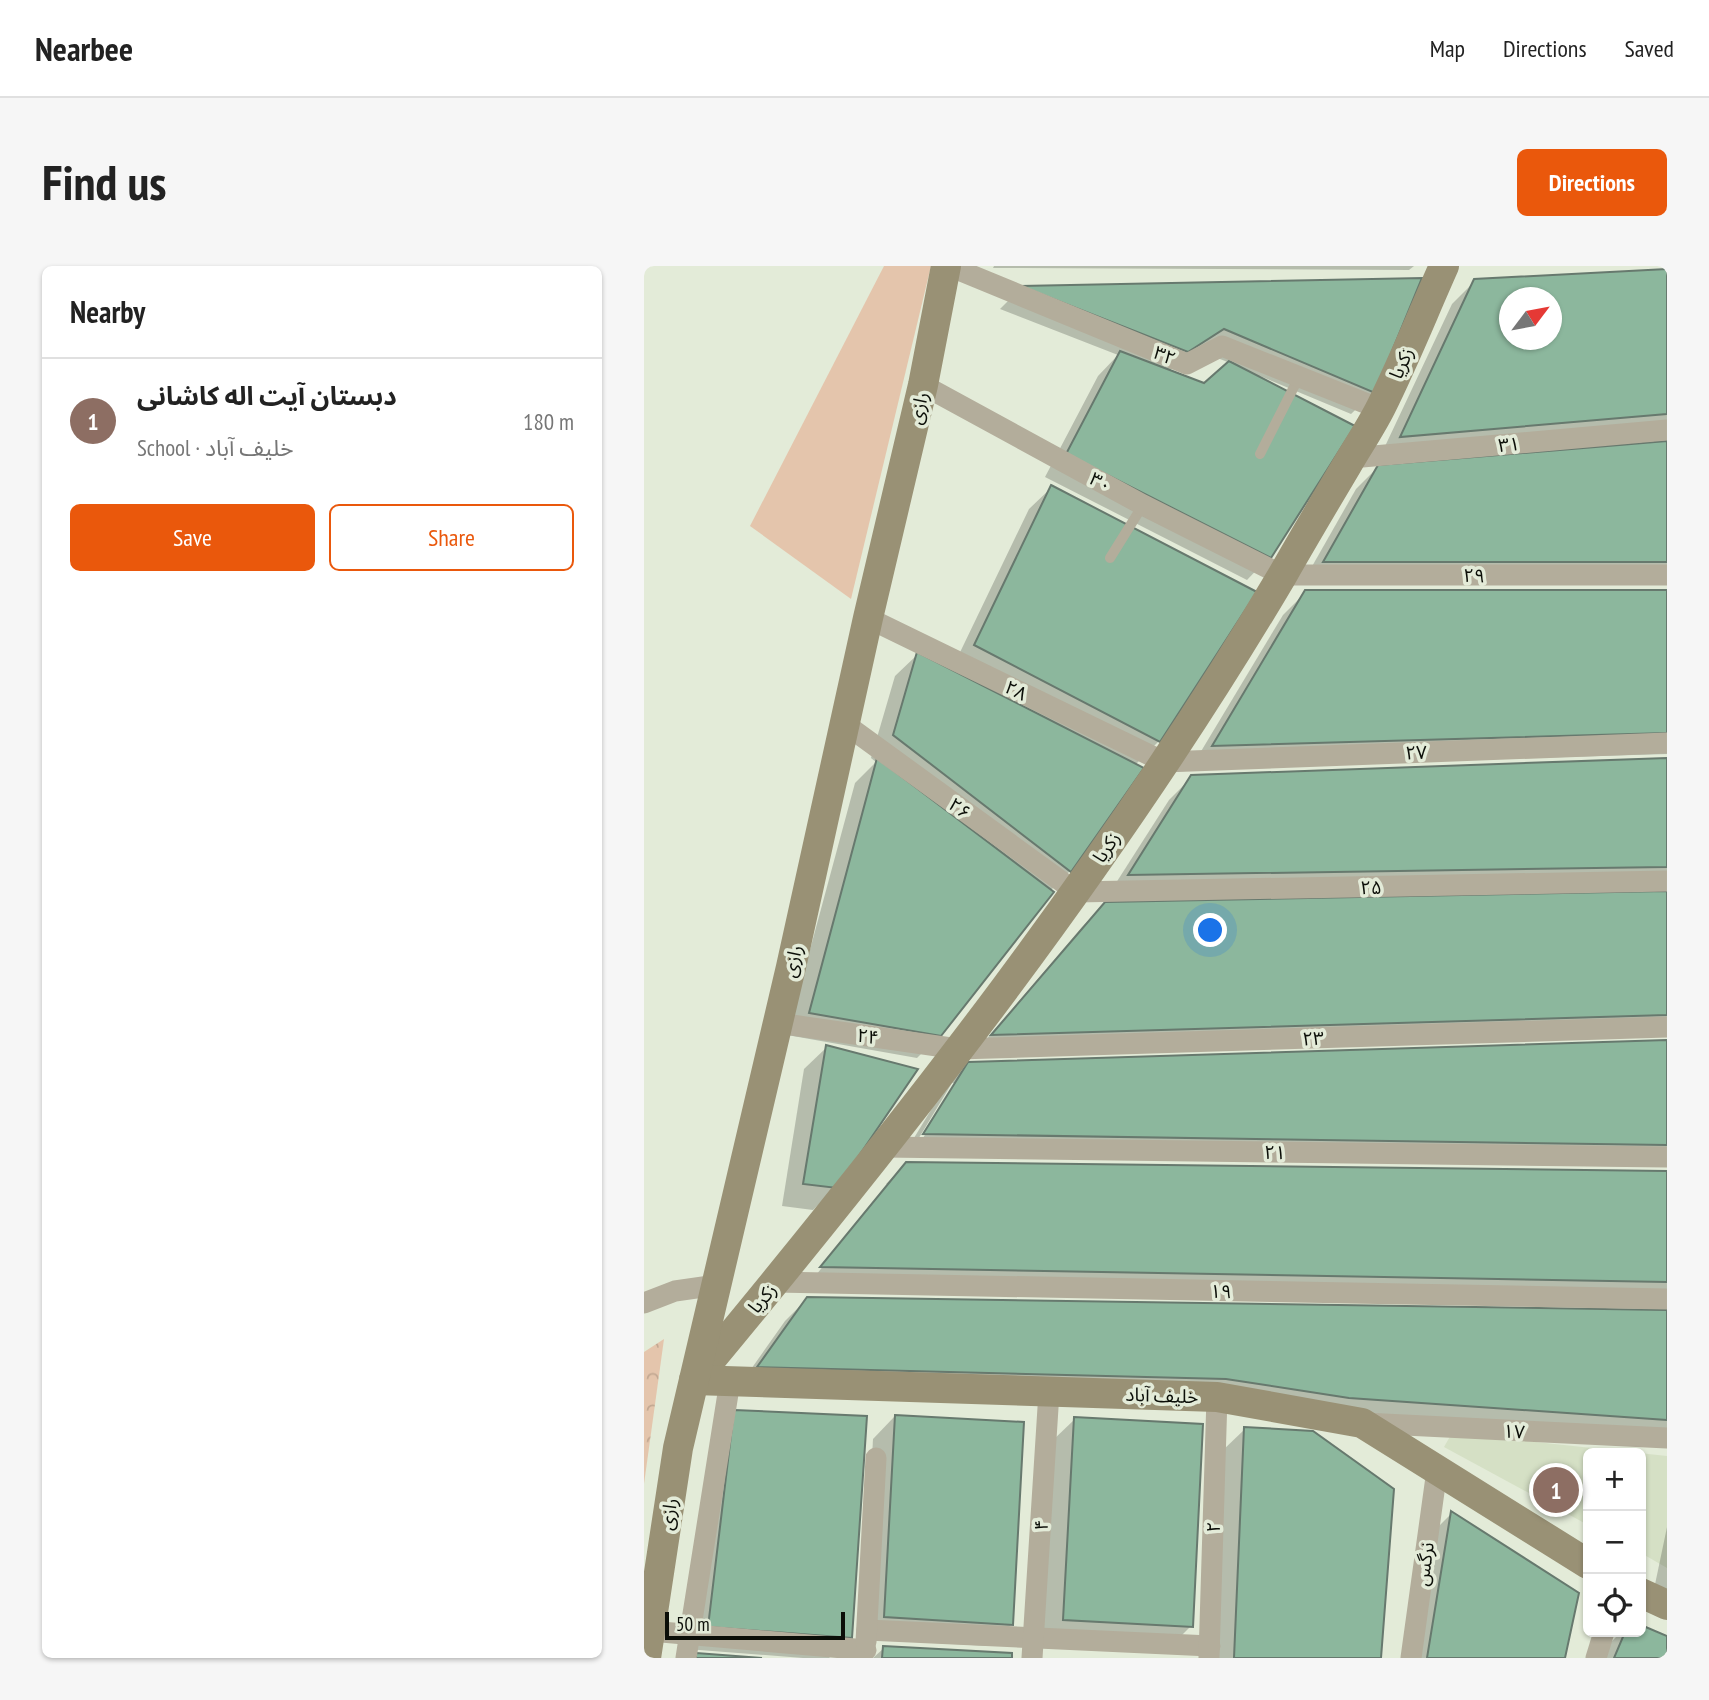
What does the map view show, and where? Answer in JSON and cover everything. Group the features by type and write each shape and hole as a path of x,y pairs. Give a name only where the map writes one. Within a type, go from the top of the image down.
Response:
{"street":[{"name":"۳۲","path":"948,266 1187,364 1222,346 1380,409"},
{"name":"رازی","path":"648,1645 678,1448 778,1023 948,266"},
{"name":"زکریا","path":"694,1380 883,1147 958,1049 1076,892 1164,762 1243,641 1380,409 1444,266"},
{"name":"۳۰","path":"923,385 1143,505 1282,575"},
{"name":"۳۱","path":"1351,458 1667,430"},
{"name":"۲۹","path":"1282,575 1667,575"},
{"name":"۲۸","path":"868,618 1164,762"},
{"name":"۲۶","path":"845,724 1076,892"},
{"name":"۲۷","path":"1164,762 1667,743"},
{"name":"۲۵","path":"1076,892 1667,881"},
{"name":"۲۴","path":"778,1023 958,1049"},
{"name":"۲۳","path":"958,1049 1667,1027"},
{"name":"۲۱","path":"883,1147 1667,1157"},
{"name":"۱۹","path":"775,1282 1667,1299"},
{"path":"644,1303 675,1291 717,1285"},
{"name":"خلیف آباد","path":"694,1380 1217,1397 1362,1423 1583,1561"},
{"path":"686,1658 730,1381"},
{"name":"۴","path":"1033,1648 1049,1392"},
{"name":"۲","path":"1209,1652 1217,1397"},
{"name":"۱۷","path":"1362,1423 1667,1438"},
{"path":"866,1646 876,1458"},
{"name":"نرگس","path":"1411,1658 1437,1470"},
{"path":"1646,1595 1667,1605"},
{"path":"648,1645 690,1636 866,1646 1209,1652"},
{"path":"1596,1658 1602,1637"}],"lane":[{"path":"1260,454 1299,377"},
{"path":"1110,558 1143,505"}],"shaded area":[{"path":"1452,1433 1592,1448 1583,1448 1583,1522 1444,1447"},
{"path":"1646,1454 1667,1456 1667,1568 1646,1556"}],"green space":[{"path":"884,266 931,266 851,599 750,526"},
{"path":"664,1339 644,1484 644,1352"}],"building":[{"path":"1667,269 1667,414 1400,437 1474,279"},
{"path":"1422,278 1375,393 1224,329 1188,352 1020,286"},
{"path":"1120,351 1204,383 1229,361 1355,426 1271,558 1066,454"},
{"path":"1667,441 1667,562 1323,562 1378,465"},
{"path":"1051,485 1257,592 1160,742 974,645"},
{"path":"1305,590 1667,590 1667,733 1212,746"},
{"path":"917,652 1144,768 1071,872 893,735"},
{"path":"877,758 1054,892 941,1036 809,1013"},
{"path":"1667,758 1667,867 1128,875 1191,775"},
{"path":"1667,891 1667,1015 991,1035 1105,902"},
{"path":"1667,1040 1667,1145 923,1134 968,1062"},
{"path":"826,1045 918,1069 837,1188 803,1184"},
{"path":"906,1162 1667,1171 1667,1282 820,1267"},
{"path":"807,1297 1667,1310 1667,1420 1349,1398 1226,1379 757,1367"},
{"path":"734,1410 867,1416 852,1638 708,1627"},
{"path":"895,1415 1024,1422 1013,1625 884,1617"},
{"path":"1074,1417 1203,1424 1193,1627 1063,1620"},
{"path":"1244,1427 1313,1431 1394,1489 1381,1658 1234,1658"},
{"path":"1451,1511 1579,1593 1565,1658 1427,1658"},
{"path":"1646,1627 1667,1636 1667,1658 1614,1658 1623,1637 1646,1637"},
{"path":"883,1646 1012,1653 1012,1658 882,1658"},
{"path":"696,1653 762,1658 696,1658"}],"place":[{"name":"دبستان آیت اله کاشانی","path":"1556,1490"}]}
